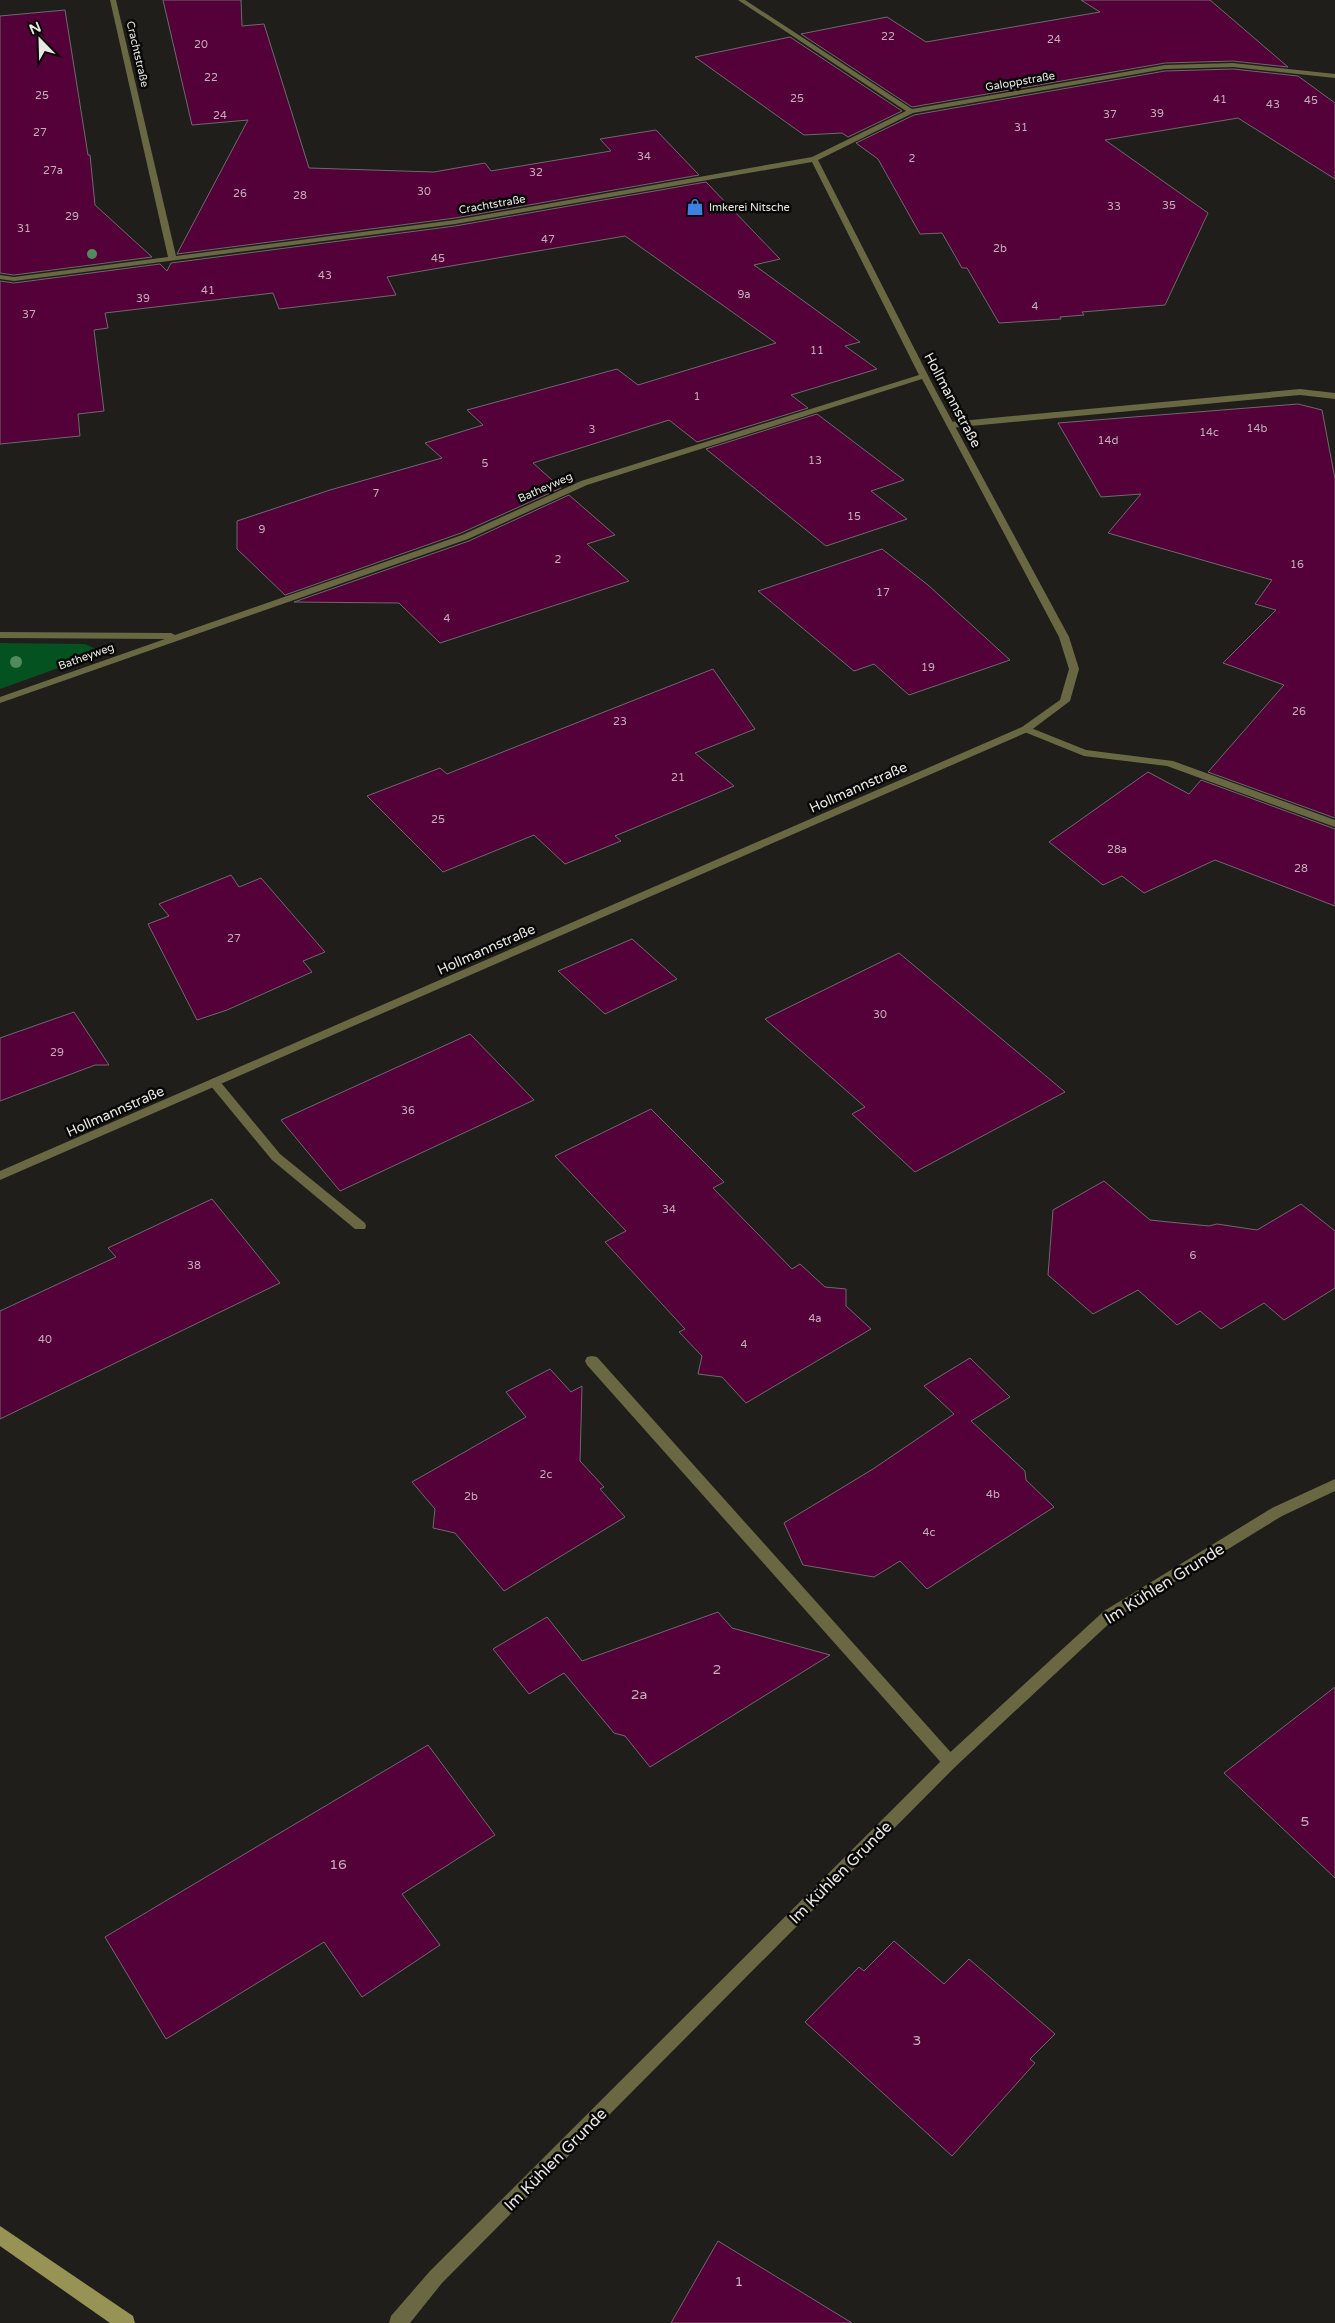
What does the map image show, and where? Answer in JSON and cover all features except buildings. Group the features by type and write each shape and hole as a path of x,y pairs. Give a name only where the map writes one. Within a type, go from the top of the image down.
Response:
{"street":[{"name":"Crachtstraße","path":"113,0 173,260"},
{"path":"741,0 911,111"},
{"name":"Galoppstraße","path":"911,111 1164,67 1233,65 1335,76"},
{"path":"814,159 911,111"},
{"name":"Crachtstraße","path":"0,277 14,279 173,260 455,222 814,159"},
{"name":"Hollmannstraße","path":"0,1176 1026,729 1065,701 1074,669 1064,637 924,376 814,159"},
{"name":"Batheyweg","path":"0,700 465,537 584,483 924,376"},
{"path":"950,425 1300,392 1335,396"},
{"name":"Batheyweg","path":"0,635 181,636"},
{"path":"1026,729 1084,753 1169,763 1335,824"},
{"path":"214,1082 276,1157 360,1226"},
{"path":"592,1361 950,1762"},
{"name":"Im Kühlen Grunde","path":"398,2323 436,2277 950,1762 1109,1615 1277,1512 1335,1486"},
{"path":"0,2235 126,2323"}],"green space":[{"path":"0,643 85,644 96,649 92,656 0,689"}],"place":[{"name":"Imkerei Nitsche","path":"695,207"}]}
